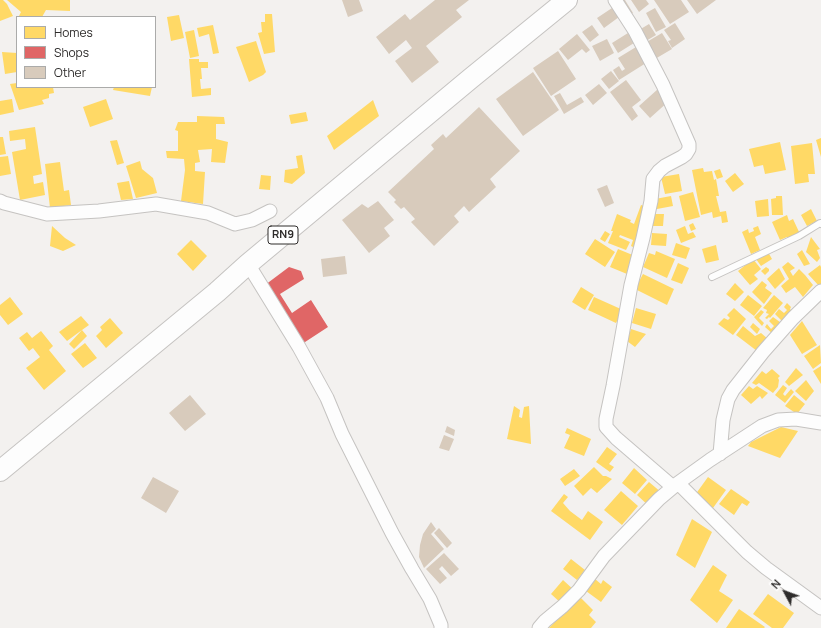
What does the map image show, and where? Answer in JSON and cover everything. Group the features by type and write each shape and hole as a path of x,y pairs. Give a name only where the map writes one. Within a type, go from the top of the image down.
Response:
{"main road":[{"name":"RN9","path":"0,471 566,0"}],"street":[{"path":"615,0 635,31 664,84 689,144 689,149 682,157 665,166 653,179 651,200 631,285 606,419 606,427 616,438 675,485 766,568 821,608"},
{"path":"0,201 47,214 98,211 156,204 208,213 235,224 252,220 270,211"},
{"path":"248,264 299,347 327,398 342,434 386,521 430,599 441,628"},
{"path":"720,454 723,420 728,399 733,390 763,352 793,318 821,292"},
{"path":"539,628 579,590 604,556 675,485 762,426 778,420 796,419 821,423"}],"lane":[{"path":"712,277 800,236 821,224"}],"building: Homes":[{"path":"0,0 3,0 7,4 13,16 0,21"},
{"path":"7,0 70,0 70,11 46,10 43,16 19,16 21,12"},
{"path":"265,14 272,14 275,52 264,54 258,33 262,32 261,22 265,22"},
{"path":"179,15 184,38 171,41 167,17"},
{"path":"213,25 219,53 213,54 209,34 199,37 197,28"},
{"path":"194,30 199,56 190,58 185,32"},
{"path":"256,41 266,72 249,82 236,47"},
{"path":"2,52 16,53 16,72 5,74"},
{"path":"189,59 199,59 199,62 208,62 208,68 201,68 202,79 200,79 201,89 211,88 211,95 192,97"},
{"path":"16,83 16,88 53,88 54,93 49,94 49,98 42,100 44,104 19,110 10,84"},
{"path":"114,88 152,88 150,96 113,90"},
{"path":"12,99 14,112 0,115 0,101"},
{"path":"106,99 113,119 90,127 83,107"},
{"path":"373,100 379,116 334,150 327,136"},
{"path":"306,112 308,121 291,124 289,115"},
{"path":"197,116 224,117 225,124 216,124 216,139 228,142 225,163 211,162 212,149 198,150 200,162 195,163 195,171 205,172 203,204 181,201 185,170 184,159 167,158 166,151 178,151 178,131 175,130 178,122 197,122"},
{"path":"35,127 42,174 33,176 34,184 43,182 45,195 20,200 12,152 26,149 25,139 10,141 9,131"},
{"path":"0,137 3,137 6,154 0,155"},
{"path":"821,138 821,157 816,140"},
{"path":"117,140 124,163 117,165 110,141"},
{"path":"780,142 786,170 765,174 763,165 754,167 749,149"},
{"path":"812,143 815,174 808,174 809,182 795,184 791,146"},
{"path":"302,155 305,173 292,184 284,182 285,170 298,168 296,156"},
{"path":"8,156 11,174 0,176 0,157"},
{"path":"140,161 142,169 153,178 157,193 136,198 126,166"},
{"path":"60,162 64,191 69,190 71,205 50,208 45,164"},
{"path":"703,168 704,172 712,171 714,180 716,179 719,196 716,196 720,212 726,211 728,222 722,223 721,216 713,218 712,212 701,215 692,170"},
{"path":"720,169 723,177 717,179 714,171"},
{"path":"735,173 744,184 733,192 725,181"},
{"path":"679,174 682,191 665,194 661,177"},
{"path":"261,175 271,176 270,190 259,189"},
{"path":"129,181 133,199 121,200 117,183"},
{"path":"693,192 700,217 685,221 679,196"},
{"path":"671,196 673,206 657,209 655,199"},
{"path":"776,196 782,196 783,215 772,215 771,199 776,198"},
{"path":"768,199 769,216 757,217 755,201"},
{"path":"641,205 647,207 635,248 631,246 633,240 620,235 619,237 630,242 626,250 608,243 613,231 611,231 617,214 631,220 630,222 634,224"},
{"path":"811,209 817,221 807,226 801,215"},
{"path":"653,214 664,214 663,226 652,226"},
{"path":"787,215 789,221 793,219 800,234 788,239 787,237 780,240 772,222"},
{"path":"693,223 696,229 691,231 689,225"},
{"path":"52,226 65,238 76,245 63,251 50,246"},
{"path":"685,226 688,234 693,232 696,237 681,243 676,230"},
{"path":"758,226 761,234 755,237 760,250 751,254 742,232 748,229 749,233 754,231 753,228"},
{"path":"605,231 610,234 605,242 600,239"},
{"path":"652,233 667,234 666,246 651,245"},
{"path":"811,237 820,249 817,250 820,258 817,262 806,252"},
{"path":"595,239 615,252 605,267 585,254"},
{"path":"191,240 207,256 193,271 177,254"},
{"path":"676,243 690,248 686,259 672,255"},
{"path":"716,245 719,260 706,263 702,249"},
{"path":"618,249 635,256 627,274 610,267"},
{"path":"802,250 810,264 804,266 797,254"},
{"path":"656,251 675,259 667,278 643,267 649,253 655,255"},
{"path":"768,252 772,259 761,266 756,259"},
{"path":"753,259 761,269 754,275 758,279 750,285 738,271"},
{"path":"788,262 795,268 790,271 793,276 799,269 813,285 803,297 795,287 786,293 781,286 789,279 782,267"},
{"path":"678,263 689,268 682,284 671,280"},
{"path":"820,265 821,284 819,286 808,274"},
{"path":"766,267 769,271 765,275 761,271"},
{"path":"779,268 785,279 775,289 767,279"},
{"path":"643,274 674,289 667,305 635,289"},
{"path":"762,281 767,285 765,288 772,293 764,304 752,292"},
{"path":"735,283 744,292 735,301 726,294"},
{"path":"581,287 594,295 585,310 572,302"},
{"path":"748,295 762,306 754,316 740,305"},
{"path":"774,295 783,303 770,318 769,317 767,319 765,318 769,314 766,313 767,310 763,308"},
{"path":"10,297 23,314 8,325 0,315 0,305"},
{"path":"594,297 623,310 616,323 588,310"},
{"path":"787,303 793,312 784,323 775,314 779,309 784,313 787,310 784,307"},
{"path":"636,308 656,314 651,329 632,323"},
{"path":"734,308 746,319 733,335 718,324 724,318 728,320 730,318 727,315"},
{"path":"761,310 764,312 759,318 764,323 762,326 754,317"},
{"path":"81,316 89,325 67,341 59,332"},
{"path":"773,317 784,325 774,335 765,327 767,324 771,329 774,326 769,321"},
{"path":"110,318 123,333 106,348 96,336 102,330 100,327"},
{"path":"802,321 817,345 802,354 790,335"},
{"path":"753,323 760,329 757,334 750,327"},
{"path":"743,326 755,336 761,333 768,339 757,351 736,335"},
{"path":"631,329 646,334 635,347 627,341"},
{"path":"82,330 87,336 74,349 69,344"},
{"path":"41,331 53,346 49,350 66,371 44,390 26,368 40,357 33,348 29,351 19,338 27,332 32,338"},
{"path":"85,343 97,358 83,368 71,354"},
{"path":"820,345 821,363 813,369 804,356"},
{"path":"821,366 821,384 813,371"},
{"path":"796,368 803,375 789,386 785,382"},
{"path":"772,369 780,376 778,378 778,387 773,393 759,383 756,385 752,383 762,371 766,374"},
{"path":"806,380 814,391 806,401 795,391"},
{"path":"783,385 787,388 783,394 785,396 791,389 794,392 785,403 775,395"},
{"path":"749,386 753,389 757,386 768,393 762,399 760,396 751,404 741,395"},
{"path":"794,395 805,404 797,414 785,406"},
{"path":"514,406 520,410 519,417 522,418 524,407 529,406 531,444 507,439"},
{"path":"781,427 798,431 780,458 748,446 751,442"},
{"path":"567,428 591,439 584,456 564,448 570,435 565,433"},
{"path":"607,447 617,454 609,464 614,467 610,472 596,462"},
{"path":"594,467 603,476 612,479 597,493 591,488 583,496 574,486"},
{"path":"634,468 647,480 635,494 622,483"},
{"path":"574,469 580,476 565,486 560,479"},
{"path":"708,477 726,490 713,508 695,495"},
{"path":"649,482 662,493 650,507 637,495"},
{"path":"731,489 750,502 747,506 742,503 734,515 719,504"},
{"path":"621,491 638,506 622,525 604,510"},
{"path":"564,494 568,497 563,503 570,511 582,520 588,511 603,522 590,540 551,511"},
{"path":"692,519 712,532 695,568 676,555"},
{"path":"571,559 585,570 577,580 563,569"},
{"path":"713,565 727,575 719,591 733,600 717,623 690,600"},
{"path":"595,579 601,584 603,580 612,587 601,602 586,591"},
{"path":"563,580 575,591 562,604 551,594"},
{"path":"768,594 794,613 783,628 772,628 753,614"},
{"path":"579,596 593,610 589,615 596,622 591,628 549,628"},
{"path":"739,609 765,627 726,628"}],"building: Shops":[{"path":"289,267 301,271 304,279 280,294 292,313 311,300 328,327 302,344 265,285"}],"building: Other":[{"path":"342,0 359,0 363,11 348,17"},
{"path":"435,0 469,0 456,10 462,17 426,46 439,62 412,83 395,61 412,48 406,40 389,54 376,37 405,14 410,20"},
{"path":"618,0 625,0 633,13 628,16"},
{"path":"631,0 646,0 649,4 639,12"},
{"path":"654,0 681,0 689,12 670,24"},
{"path":"687,0 716,0 697,14"},
{"path":"612,8 619,17 604,28 597,18"},
{"path":"655,8 666,27 656,32 646,13"},
{"path":"675,23 685,39 672,48 668,41 671,40 664,30"},
{"path":"649,24 656,35 646,41 639,30"},
{"path":"592,25 599,35 590,42 582,32"},
{"path":"628,33 634,43 618,53 612,43"},
{"path":"662,33 672,49 655,59 645,43"},
{"path":"577,34 590,50 586,53 582,49 568,60 559,49"},
{"path":"607,39 614,53 600,61 592,46"},
{"path":"636,47 646,63 619,80 613,70 619,66 622,71 625,69 618,58"},
{"path":"558,51 576,79 551,96 533,68"},
{"path":"611,71 619,81 609,89 601,79"},
{"path":"533,72 559,110 523,136 496,99"},
{"path":"626,80 641,100 632,107 638,116 632,121 610,92"},
{"path":"599,84 607,93 593,105 585,95"},
{"path":"658,89 669,101 650,118 639,106"},
{"path":"560,93 567,105 581,97 584,102 564,114 554,96"},
{"path":"479,107 520,151 490,179 496,187 469,212 464,206 454,216 459,222 434,246 411,222 415,219 404,207 401,209 394,202 396,200 388,192 434,149 431,145 443,134 446,138"},
{"path":"607,185 614,203 605,207 597,189"},
{"path":"378,201 394,220 384,228 390,236 369,253 342,220 362,204 368,208"},
{"path":"345,256 347,274 323,277 321,259"},
{"path":"190,395 206,414 185,431 169,413"},
{"path":"447,426 455,430 454,436 445,432"},
{"path":"444,435 454,439 449,451 439,448"},
{"path":"153,477 179,491 166,513 141,498"},
{"path":"431,522 436,529 431,534 444,549 424,568 419,557 420,545 423,534"},
{"path":"439,528 452,543 447,548 434,533"},
{"path":"444,553 459,569 451,576 442,566 439,569 447,578 440,584 426,569"}]}
